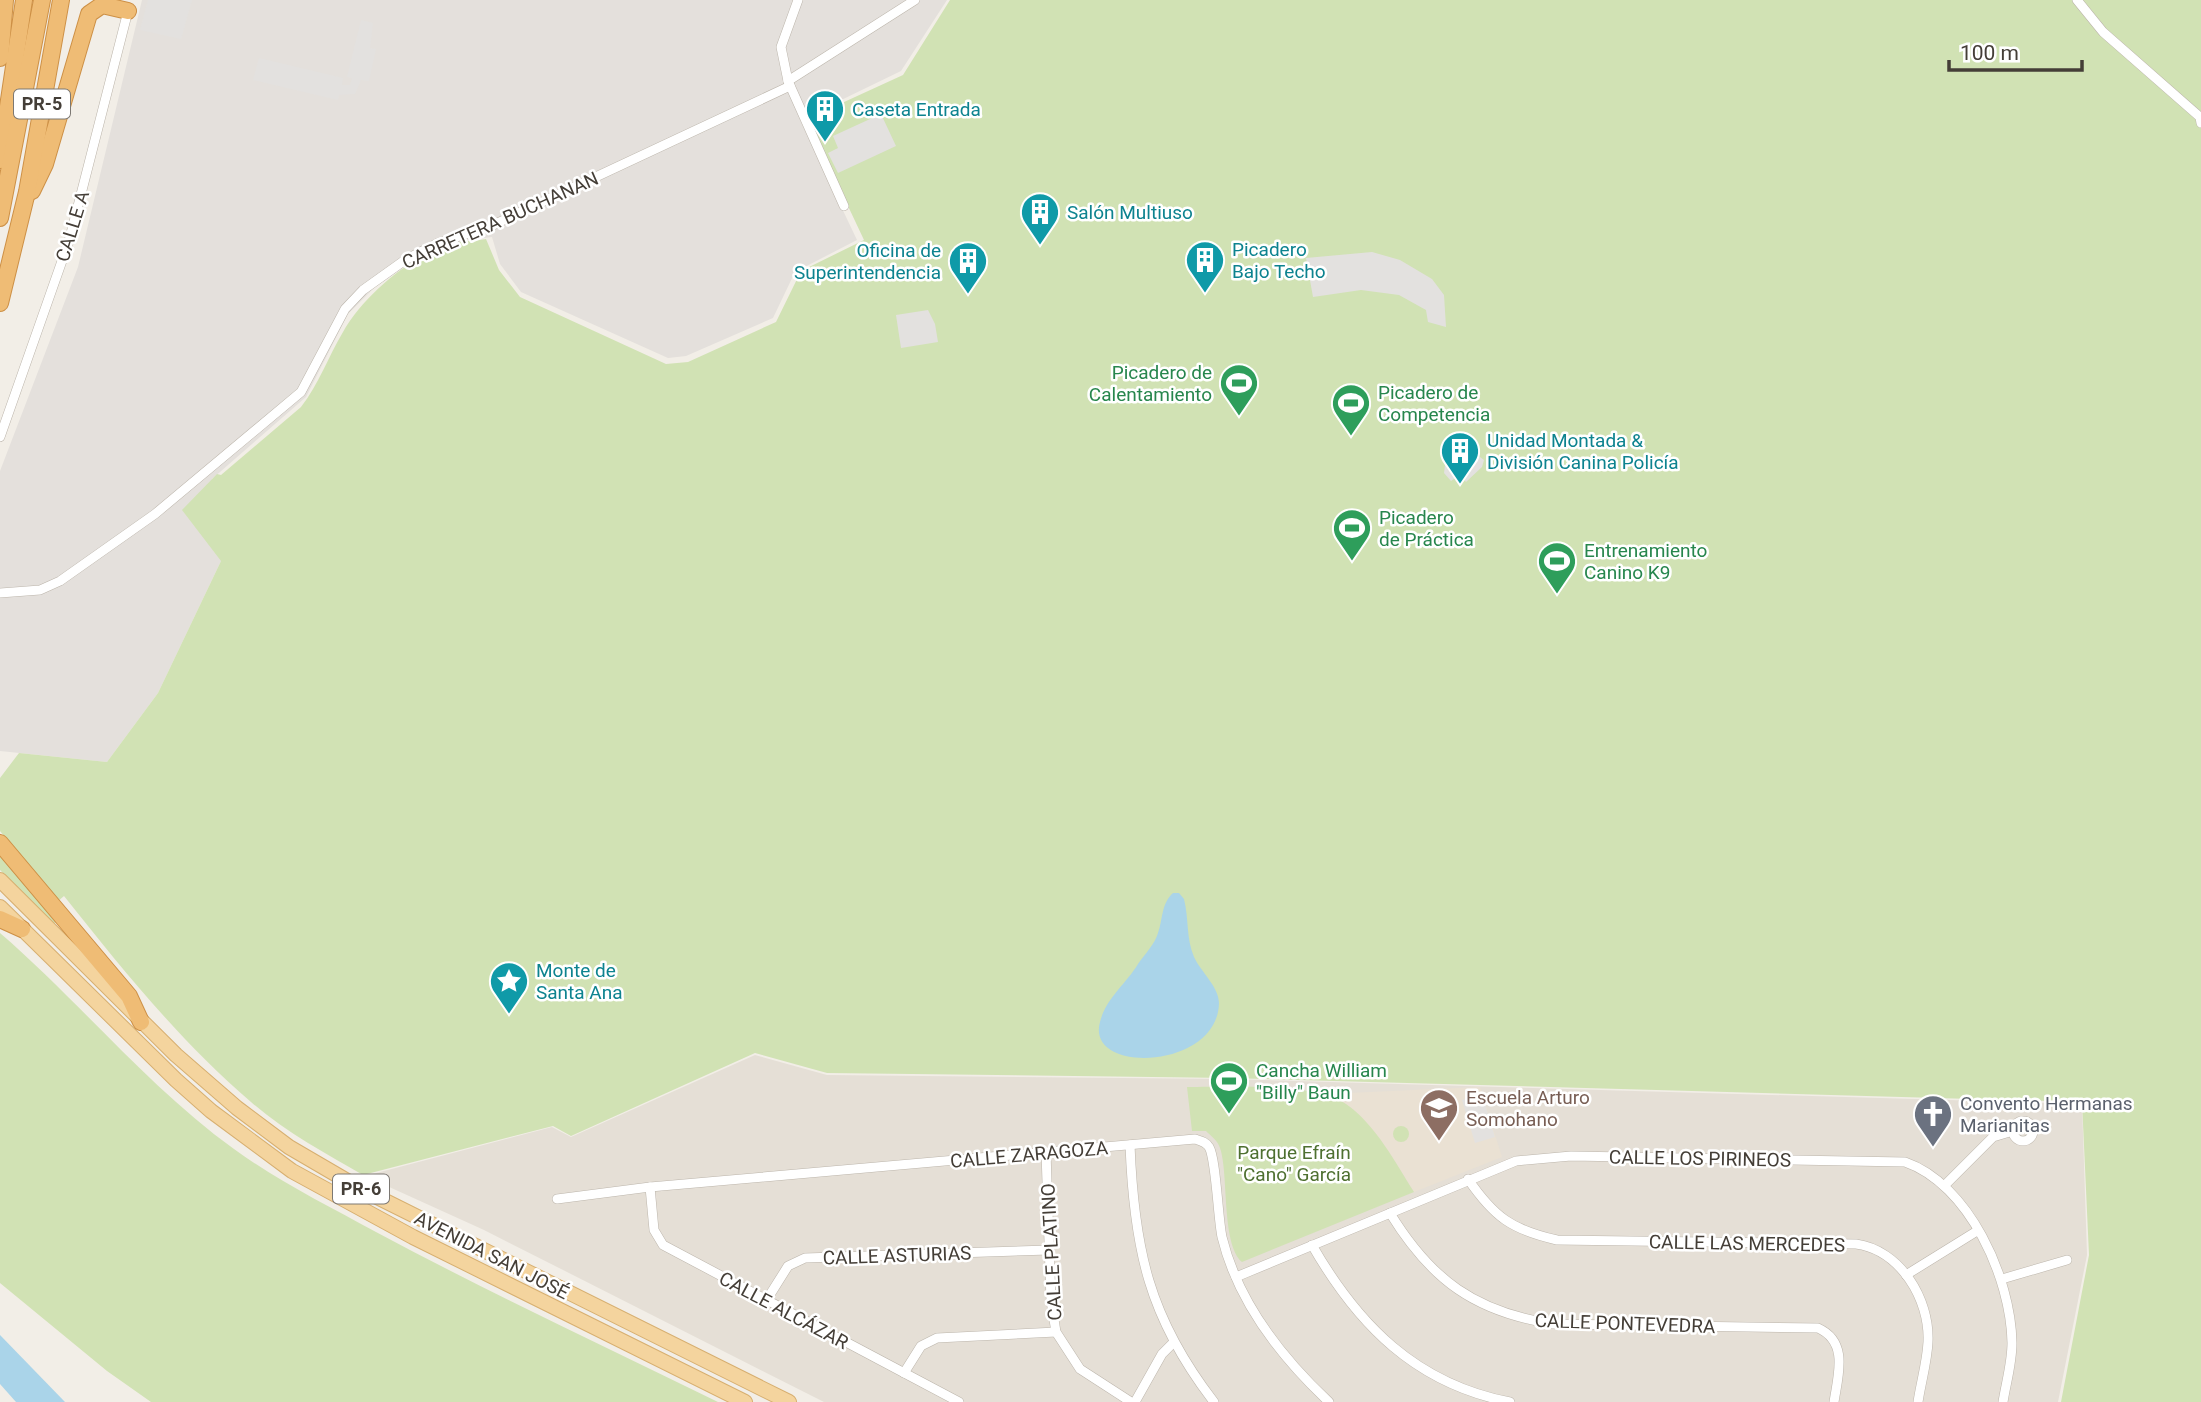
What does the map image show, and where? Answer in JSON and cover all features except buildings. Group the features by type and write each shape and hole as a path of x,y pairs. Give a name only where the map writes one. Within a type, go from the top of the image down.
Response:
{"highway":[{"path":"0,58 5,0"},
{"name":"PR-5","path":"0,160 24,0"},
{"path":"0,218 42,0"},
{"name":"PR-5","path":"0,303 23,208 61,0"},
{"path":"23,208 46,164 89,15 102,5 128,11"},
{"path":"0,843 129,996 141,1022"},
{"path":"0,919 22,929"}],"main road":[{"name":"AVENIDA SAN JOSÉ","path":"0,880 141,1022 228,1101 317,1165 789,1402"},
{"name":"AVENIDA SAN JOSÉ","path":"0,907 185,1088 292,1171 413,1237 745,1402"}],"street":[{"path":"798,0 781,47 789,84 844,206"},
{"name":"CARRETERA BUCHANAN","path":"0,593 40,590 60,580 155,514 301,392 345,309 363,290 405,260 438,243 491,226 789,84 915,0"},
{"path":"2077,0 2103,32 2200,117 2201,123"},
{"name":"CALLE A","path":"0,437 69,241 128,11"},
{"path":"1946,1184 1993,1137 2012,1131"},
{"name":"CALLE ZARAGOZA","path":"557,1199 650,1186 1195,1139 1210,1148 1221,1229 1236,1277 1258,1320 1280,1352 1329,1402"},
{"path":"1130,1145 1132,1201 1139,1250 1154,1299 1174,1342 1214,1402"},
{"name":"CALLE PLATINO","path":"1046,1152 1051,1301 1056,1332 1080,1369 1133,1402"},
{"name":"CALLE LOS PIRINEOS","path":"1236,1277 1516,1161 1570,1156 1905,1162 1930,1172 1946,1184 1977,1231 2002,1279 2012,1341 2003,1402"},
{"name":"CALLE LAS MERCEDES","path":"1468,1180 1499,1217 1509,1224 1557,1240 1856,1244 1884,1254 1906,1275 1922,1303 1928,1332 1918,1402"},
{"name":"CALLE ALCÁZAR","path":"650,1186 654,1230 663,1245 959,1402"},
{"name":"CALLE PONTEVEDRA","path":"1390,1213 1432,1270 1464,1295 1513,1317 1553,1324 1818,1328 1833,1340 1840,1355 1834,1402"},
{"path":"1906,1275 1977,1231"},
{"path":"1312,1245 1350,1305 1382,1339 1414,1363 1442,1379 1479,1394 1510,1402"},
{"name":"CALLE ASTURIAS","path":"766,1301 782,1272 793,1262 805,1258 1049,1250"},
{"path":"2002,1279 2067,1260"},
{"path":"904,1373 921,1346 937,1338 1056,1332"},
{"path":"1133,1402 1162,1354 1174,1342"}],"shaded area":[{"path":"142,0 947,0 901,71 800,120 857,240 795,272 773,318 686,356 668,358 521,292 500,264 492,237 453,242 407,265 374,288 348,314 306,397 212,479 221,561 158,693 107,762 0,751 0,471 78,267"},
{"path":"148,0 192,0 181,39 140,30"},
{"path":"361,20 373,23 370,48 376,49 369,81 361,80 355,94 339,95 338,100 253,80 259,58 343,78 342,85 350,85 352,78 347,77"},
{"path":"881,114 896,146 838,173 828,153 838,148 833,136"},
{"path":"1372,252 1400,260 1432,279 1444,295 1446,327 1428,322 1426,310 1399,295 1361,290 1313,297 1306,258"},
{"path":"928,310 935,324 938,342 901,348 896,315"},
{"path":"1449,434 1484,460 1482,467 1466,482 1460,475 1451,481 1444,473"},
{"path":"755,1055 827,1075 1229,1079 2082,1104 2087,1255 2058,1402 824,1402 484,1230 365,1176 552,1127 571,1137"},
{"name":"Escuela Arturo Somohano","path":"1480,1087 1502,1157 1414,1192 1384,1146 1354,1110 1325,1094"},
{"path":"1482,1094 1495,1137 1475,1143 1462,1100"}],"green space":[{"path":"950,0 2201,0 2201,1402 2061,1402 2089,1255 2082,1102 1230,1078 827,1073 755,1053 571,1136 553,1126 363,1175 291,1132 225,1079 130,977 64,896 57,902 0,831 0,778 19,753 107,762 158,693 221,561 182,510 217,474 221,475 301,407 343,332 376,290 406,266 438,248 486,239 499,270 520,297 666,364 688,362 776,322 801,271 864,240 807,119 903,75"},
{"path":"0,850 57,921 55,923 0,870"},
{"path":"0,933 172,1099 251,1161 304,1193 418,1254 718,1402 151,1402 107,1371 0,1283"},
{"name":"Parque Efraín \"Cano\" García","path":"1187,1087 1269,1087 1314,1092 1332,1097 1346,1104 1367,1122 1414,1192 1242,1262 1235,1253 1228,1225 1220,1148 1206,1131 1192,1131"},
{"path":"1401,1126 1407,1128 1407,1140 1401,1142 1395,1140 1393,1134 1395,1128"}],"water":[{"path":"1173,893 1179,893 1184,899 1191,950 1218,997 1213,1025 1198,1042 1177,1052 1154,1058 1131,1057 1112,1051 1101,1039 1100,1022 1103,1013 1111,998 1154,941 1164,907"},
{"path":"0,1335 65,1402 16,1402 0,1384"}],"place":[{"name":"Caseta Entrada","path":"825,143"},
{"name":"Salón Multiuso","path":"1040,246"},
{"name":"Picadero Bajo Techo","path":"1205,294"},
{"name":"Oficina de Superintendencia","path":"968,295"},
{"name":"Picadero de Calentamiento","path":"1239,417"},
{"name":"Picadero de Competencia","path":"1351,437"},
{"name":"Unidad Montada & División Canina Policía","path":"1460,485"},
{"name":"Picadero de Práctica","path":"1352,562"},
{"name":"Entrenamiento Canino K9","path":"1557,595"},
{"name":"Monte de Santa Ana","path":"509,1015"},
{"name":"Cancha William \"Billy\" Baun","path":"1229,1115"},
{"name":"Escuela Arturo Somohano","path":"1439,1142"},
{"name":"Convento Hermanas Marianitas","path":"1933,1148"}]}
